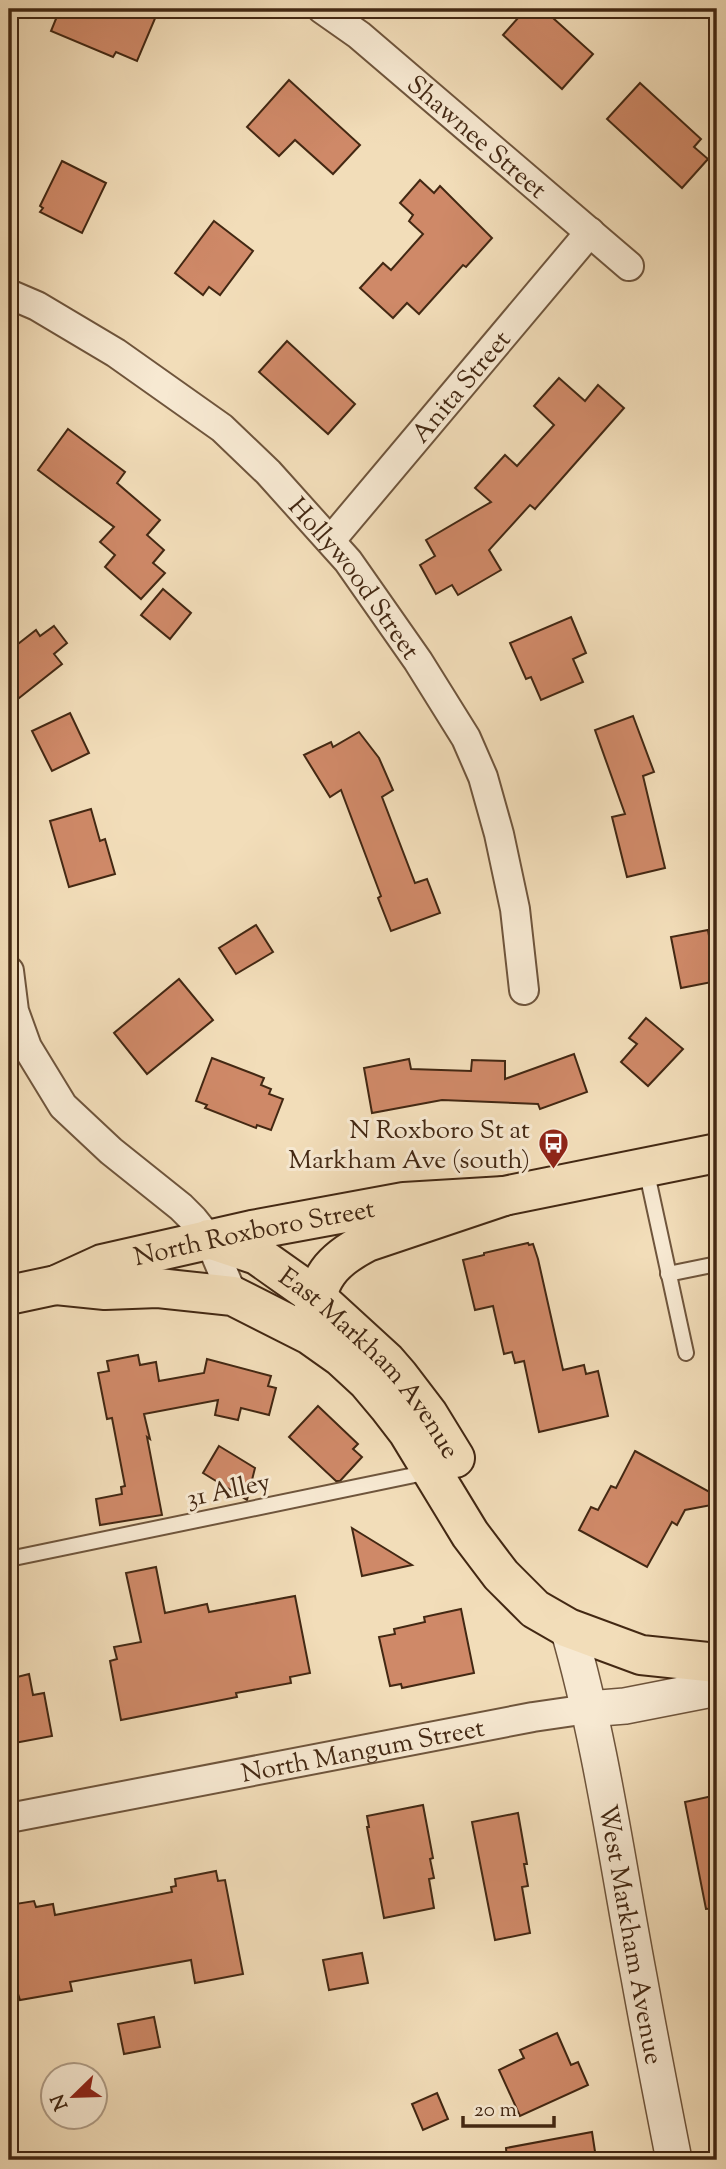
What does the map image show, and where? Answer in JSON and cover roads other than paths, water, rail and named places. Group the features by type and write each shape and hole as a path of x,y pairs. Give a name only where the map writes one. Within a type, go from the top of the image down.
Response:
{"main road":[{"name":"North Roxboro Street","path":"310,1335 315,1296 325,1274 334,1262 348,1251 386,1235 504,1196 717,1153"},
{"name":"North Roxboro Street","path":"9,1295 56,1286 102,1264 208,1239 404,1202 504,1196"},
{"name":"East Markham Avenue","path":"208,1239 257,1255 315,1296 393,1368 428,1414 443,1465"},
{"name":"East Markham Avenue","path":"56,1286 106,1290 158,1288 233,1296 310,1335 341,1357 367,1381 408,1432 443,1465 490,1517 519,1560 553,1595 568,1628"},
{"path":"568,1628 641,1655 717,1663"}],"street":[{"name":"Shawnee Street","path":"323,9 359,35 629,266"},
{"name":"Anita Street","path":"331,540 590,232"},
{"name":"Hollywood Street","path":"9,294 37,306 116,353 222,428 268,472 348,561 418,661 466,738 483,777 499,834 515,909 524,990"},
{"name":"East Markham Avenue","path":"9,971 14,1011 27,1046 63,1106 111,1151 181,1207 208,1239 233,1296"},
{"name":"East Markham Avenue","path":"568,1628 588,1709"},
{"name":"North Mangum Street","path":"9,1818 520,1719 625,1706 717,1688"},
{"name":"West Markham Avenue","path":"588,1709 619,1859 674,2160"}],"lane":[{"path":"646,1168 686,1353"},
{"path":"668,1275 717,1264"},
{"name":"31 Alley","path":"9,1559 443,1465"}],"place":[{"name":"N Roxboro St at Markham Ave (south)","path":"553,1171"}]}
